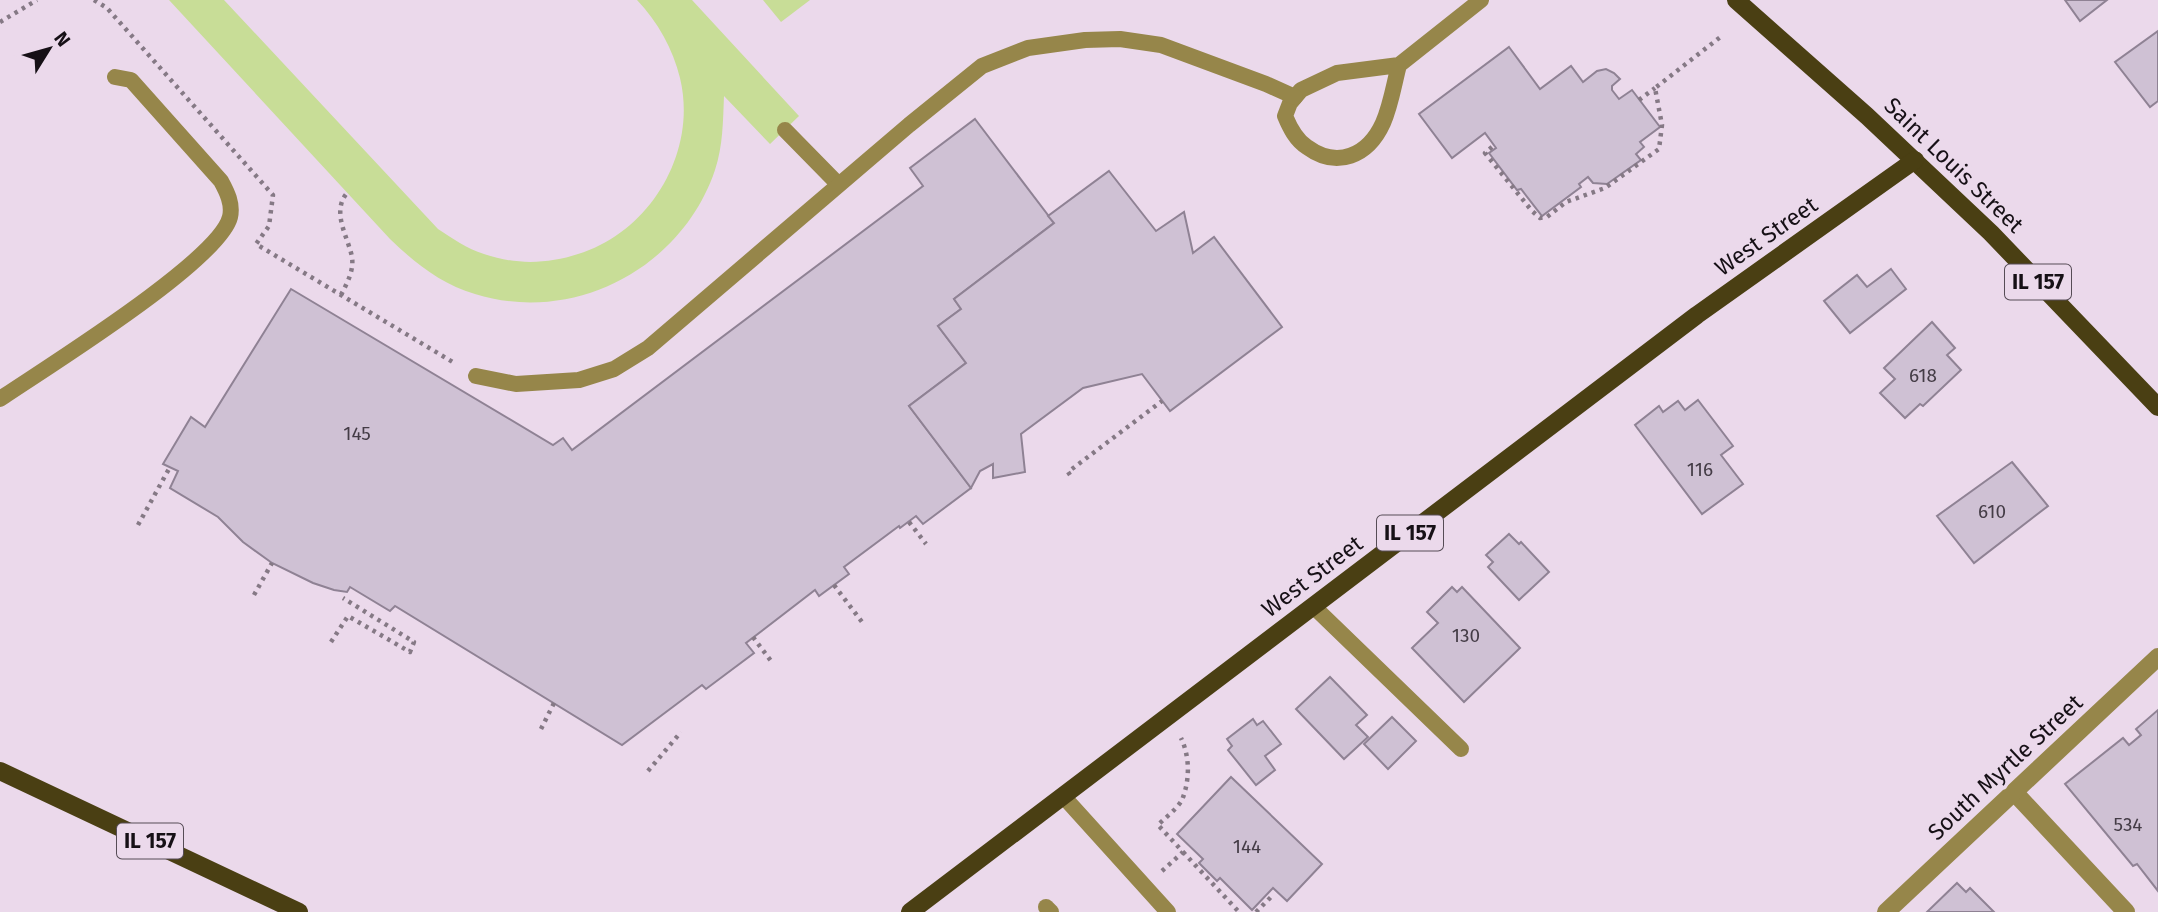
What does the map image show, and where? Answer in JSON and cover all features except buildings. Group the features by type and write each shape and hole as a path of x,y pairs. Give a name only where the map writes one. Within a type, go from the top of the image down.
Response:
{"main road":[{"name":"Saint Louis Street","path":"1736,0 1915,160 1992,233 2158,407"},
{"name":"West Street","path":"910,912 1697,315 1915,160"},
{"name":"IL 157","path":"0,771 299,912"}],"street":[{"name":"South Myrtle Street","path":"1886,912 2158,657"},
{"path":"2014,793 2126,912"}],"lane":[{"path":"1399,65 1382,126 1367,147 1348,158 1331,159 1307,147 1294,134 1285,116 1290,103 1301,90 1337,74 1399,65 1481,0"},
{"path":"476,376 516,384 579,380 614,369 648,348 838,184 982,66 1028,48 1085,40 1120,39 1161,46 1295,97"},
{"path":"0,399 146,299 183,270 220,236 230,216 229,197 221,181 131,80 115,77"},
{"path":"785,130 838,184"},
{"path":"1313,606 1461,749"},
{"path":"1063,796 1168,912"}],"path":[{"path":"0,22 37,0"},
{"path":"94,0 107,8 273,195 269,226 256,244 476,376"},
{"path":"1640,100 1723,35"},
{"path":"1492,147 1485,153 1532,212 1540,218 1547,217 1566,202 1605,188 1659,149 1662,125 1655,88"},
{"path":"341,295 350,278 352,259 340,216 342,198 347,193"},
{"path":"1070,475 1068,472 1162,401"},
{"path":"138,525 170,467"},
{"path":"909,522 926,544"},
{"path":"254,595 272,563"},
{"path":"834,585 862,622"},
{"path":"331,642 348,616 411,652 414,642 343,598"},
{"path":"753,637 771,661"},
{"path":"541,729 554,703"},
{"path":"648,771 681,732"},
{"path":"1181,738 1188,761 1187,780 1181,802 1158,825 1239,912"},
{"path":"1158,875 1183,852"},
{"path":"1256,912 1272,896"}],"green space":[{"path":"169,0 224,0 438,229 472,249 496,258 531,262 555,260 604,243 627,228 647,208 663,186 675,160 682,134 684,106 680,78 664,36 637,0 692,0 799,116 770,144 724,96 718,161 699,205 678,235 651,260 620,280 586,294 550,301 512,302 463,290 440,279 409,256 390,239"},
{"path":"763,0 810,0 781,22"}]}
